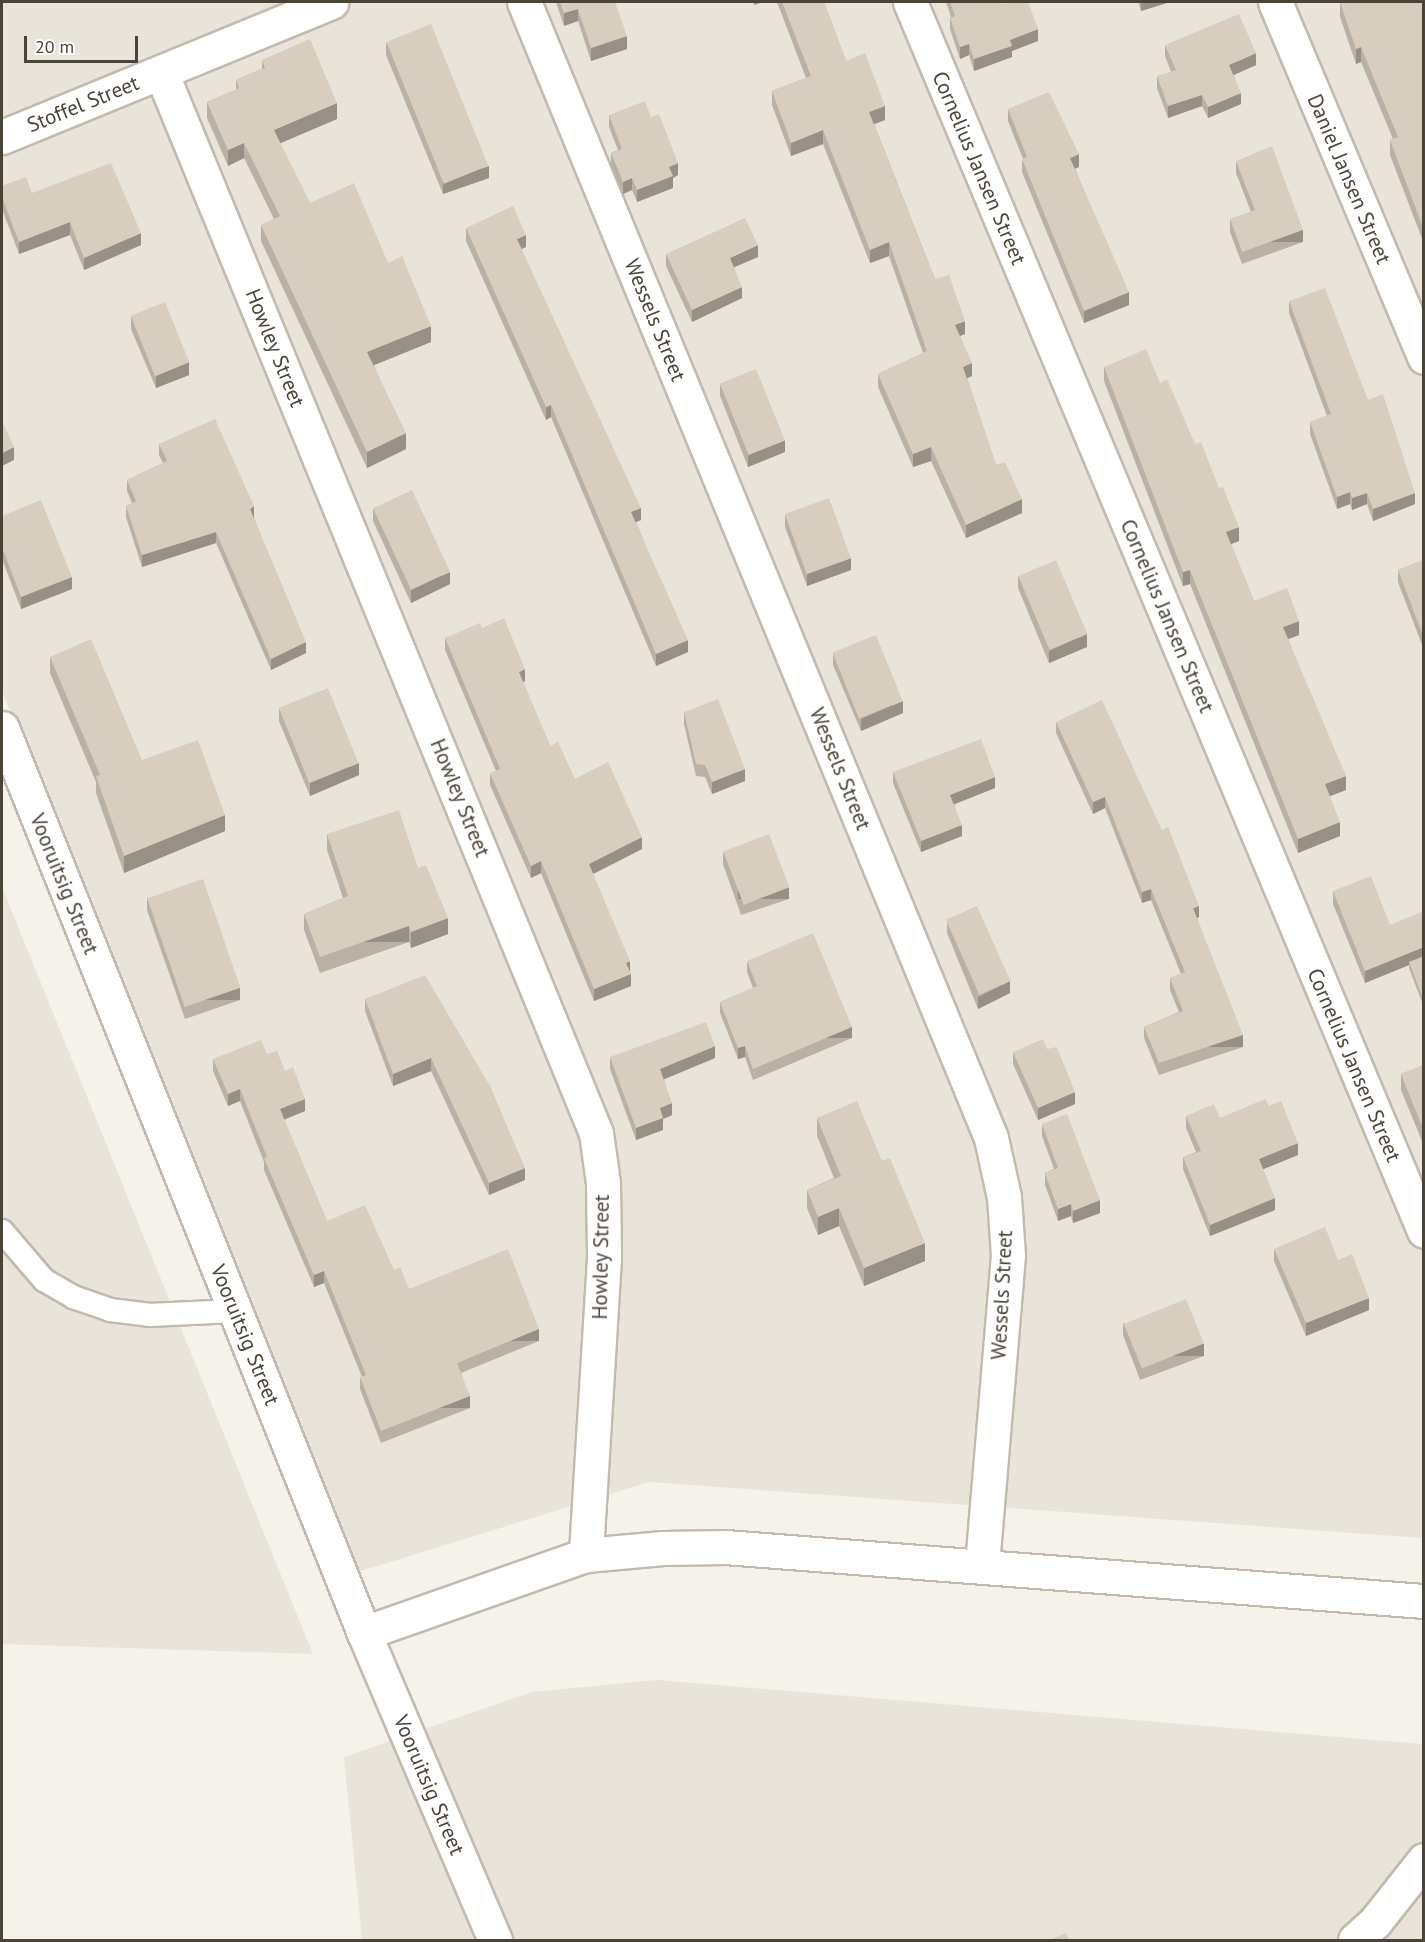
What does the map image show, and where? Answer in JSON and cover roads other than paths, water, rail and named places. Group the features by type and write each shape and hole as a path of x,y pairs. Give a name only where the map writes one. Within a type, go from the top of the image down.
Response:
{"street":[{"name":"Stoffel Street","path":"2,137 331,2"},
{"name":"Wessels Street","path":"524,2 991,1138 1004,1197 1008,1255 982,1566"},
{"name":"Cornelius Jansen Street","path":"909,2 1424,1231"},
{"name":"Daniel Jansen Street","path":"1275,2 1424,357"},
{"name":"Howley Street","path":"161,72 596,1133 603,1183 604,1258 586,1554"},
{"name":"Vooruitsig Street","path":"2,728 364,1633 495,1941"},
{"path":"364,1633 586,1554 725,1547 1424,1601"},
{"path":"1355,1941 1421,1870"}],"lane":[{"path":"2,1231 44,1280 73,1297 110,1310 149,1315 235,1311"}]}
